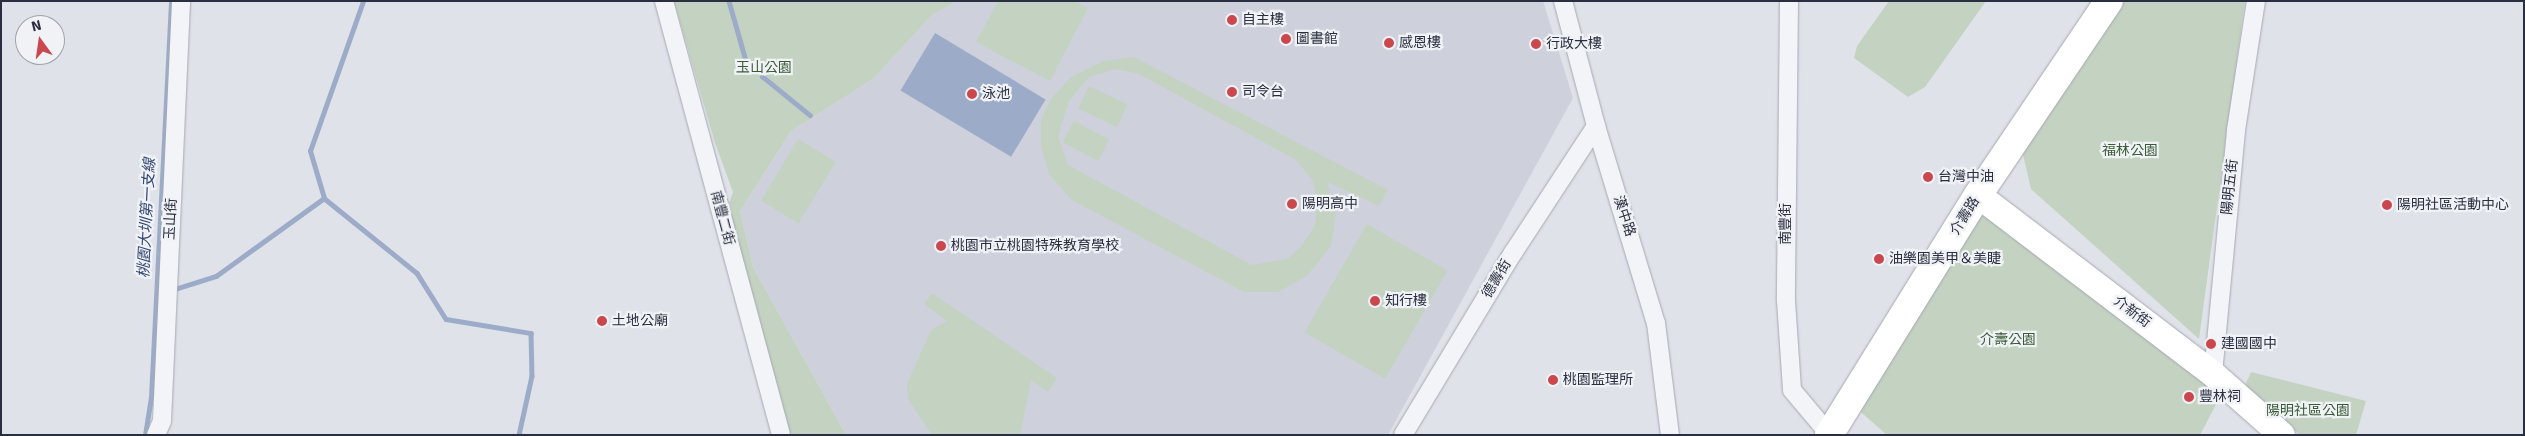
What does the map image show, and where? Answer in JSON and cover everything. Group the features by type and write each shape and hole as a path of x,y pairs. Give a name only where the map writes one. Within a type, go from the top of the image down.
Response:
{"main road":[{"name":"介壽路","path":"1829,434 1978,195 2109,1"}],"street":[{"name":"玉山街","path":"156,435 162,421 181,1"},
{"name":"南豐二街","path":"664,1 781,435"},
{"name":"漢中路","path":"1563,1 1596,126 1656,323 1670,435"},
{"name":"南豐街","path":"1789,1 1786,301 1792,390 1829,434"},
{"name":"陽明五街","path":"2213,374 2236,130 2256,1"},
{"name":"德壽街","path":"1403,435 1513,253 1596,126"},
{"name":"介新街","path":"1978,195 2213,374 2282,435"}],"shaded area":[{"path":"957,1 1543,1 1573,98 1388,435 846,435 753,267 740,211 791,131 873,79 931,16"}],"green space":[{"name":"玉山公園","path":"674,1 957,1 931,16 873,79 791,131 740,211 753,267 846,435 789,435 727,209 733,192 715,143"},
{"path":"998,1 1075,1 1088,8 1050,81 976,42"},
{"path":"1889,1 1986,1 1925,87 1908,97 1854,58 1857,46"},
{"name":"福林公園","path":"2116,1 2245,1 2199,339 2031,189 2021,146"},
{"path":"1134,57 1388,190 1379,206 1327,182 1336,214 1331,246 1307,276 1278,292 1244,292 1072,200 1049,174 1041,147 1041,120 1051,99 1071,77 1103,61","holes":["1115,69 1139,74 1296,160 1313,181 1317,203 1315,225 1301,247 1287,259 1252,265 1068,165 1058,136 1069,101 1089,77"]},
{"path":"1089,86 1128,105 1117,127 1078,108"},
{"path":"1074,121 1109,140 1098,161 1063,142"},
{"path":"798,139 836,162 799,223 761,201"},
{"name":"介壽公園","path":"1986,195 2220,397 2200,435 1887,435 1854,406"},
{"name":"知行樓","path":"1367,224 1448,270 1385,379 1304,332"},
{"path":"932,293 1057,378 1048,392 1031,380 1020,435 932,435 908,399 907,384 931,330 947,321 924,304"},
{"name":"陽明社區公園","path":"2251,372 2366,401 2356,435 2300,435 2244,388"}],"water":[{"name":"泳池","path":"935,33 1046,99 1011,157 900,90"}],"waterway":[{"name":"桃園大圳第一支線","path":"145,435 151,397 171,1"},
{"path":"324,198 310,151 363,1"},
{"path":"729,1 747,64"},
{"path":"762,76 810,115"},
{"path":"172,290 216,276 324,198 417,273 446,319 531,333 532,376 519,435"}],"place":[{"name":"自主樓","path":"1232,20"},
{"name":"圖書館","path":"1286,39"},
{"name":"感恩樓","path":"1389,43"},
{"name":"行政大樓","path":"1536,44"},
{"name":"司令台","path":"1232,92"},
{"name":"泳池","path":"972,94"},
{"name":"台灣中油","path":"1928,177"},
{"name":"陽明高中","path":"1292,204"},
{"name":"陽明社區活動中心","path":"2387,205"},
{"name":"桃園市立桃園特殊教育學校","path":"941,246"},
{"name":"油樂園美甲＆美睫","path":"1879,259"},
{"name":"知行樓","path":"1375,301"},
{"name":"土地公廟","path":"602,321"},
{"name":"建國國中","path":"2211,344"},
{"name":"桃園監理所","path":"1553,380"},
{"name":"豐林祠","path":"2189,397"}]}
